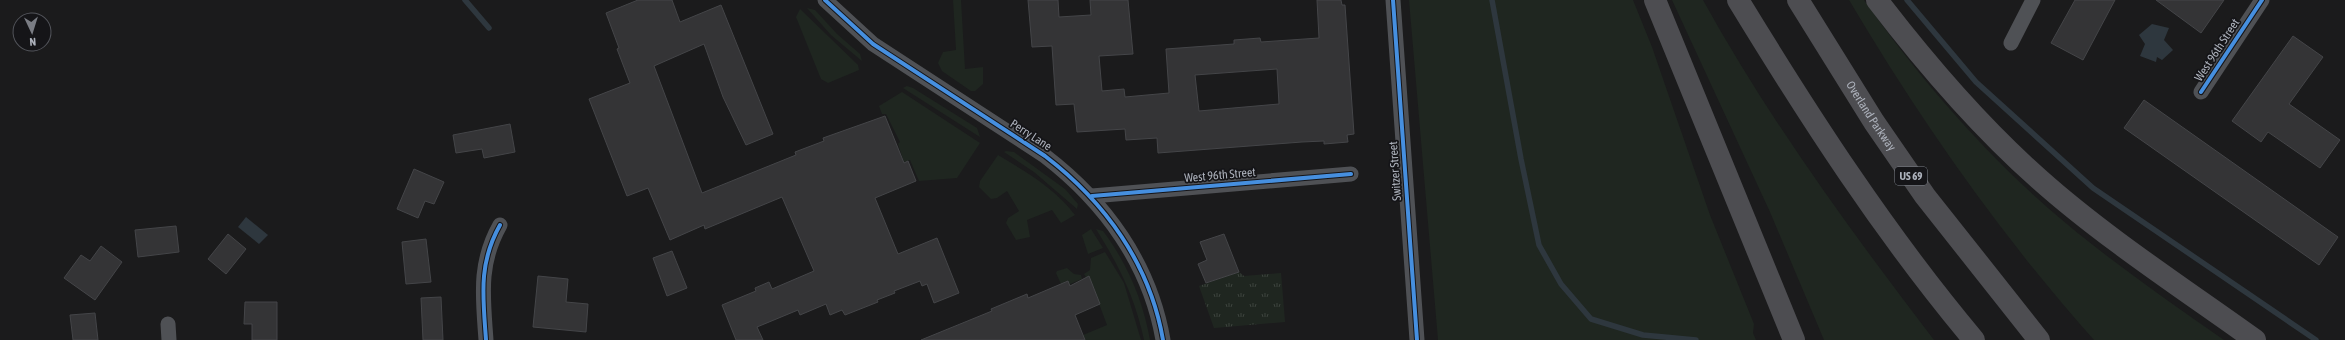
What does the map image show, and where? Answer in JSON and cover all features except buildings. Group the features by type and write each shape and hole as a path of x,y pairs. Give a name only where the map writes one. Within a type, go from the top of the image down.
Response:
{"highway":[{"path":"1655,0 1794,340"},
{"path":"1738,0 1833,153 1898,244 1974,340"},
{"name":"Overland Parkway","path":"1798,0 1874,122 1925,196 2039,340"},
{"path":"1877,0 1912,46 1957,99 2040,180 2102,229 2255,340"}],"street":[{"name":"Perry Lane","path":"825,0 872,44 1045,156 1092,196 1114,223 1138,265 1149,288 1162,340"},
{"name":"Switzer Street","path":"1393,0 1417,340"},
{"path":"2011,43 2033,0"},
{"name":"West 96th Street","path":"2201,92 2262,0"},
{"name":"West 96th Street","path":"1092,196 1351,174"},
{"path":"486,340 482,294 485,263 490,243 500,225"},
{"path":"168,324 169,340"}],"green space":[{"path":"953,0 961,0 965,69 983,67 983,84 975,91 971,91 942,71 938,63 943,52 956,50"},
{"path":"1409,0 1633,0 1652,47 1710,215 1754,324 1753,333 1756,340 1438,340"},
{"path":"1672,0 1703,0 1783,132 1842,216 1934,340 1824,340 1770,212"},
{"path":"1849,0 1864,0 1927,83 1973,135 2022,185 2069,226 2112,260 2224,340 2094,340 2026,260 1963,176 1904,89"},
{"path":"807,8 815,10 837,34 860,54 862,61 831,35"},
{"path":"800,9 858,65 859,70 828,83 821,79 796,17"},
{"path":"907,86 913,88 977,128 980,137 903,88"},
{"path":"902,92 980,143 957,178 919,181 910,160 904,162 898,144 900,142 886,114 882,114 879,106"},
{"path":"1004,152 1014,152 1065,189 1078,204 1077,209 1034,172"},
{"path":"998,155 1029,174 1049,189 1067,205 1075,215 1061,223 1052,210 1027,220 1030,237 1016,240 1006,223 1008,218 1019,211 1007,191 997,198 991,199 979,187 980,181"},
{"path":"1091,229 1103,248 1088,254 1082,235"},
{"path":"1096,229 1103,231 1112,243 1127,269 1143,311 1150,340 1144,340 1136,310 1125,282"},
{"path":"1105,252 1124,283 1141,340 1085,340 1083,335 1107,325 1089,277 1086,277 1084,274 1090,270 1091,258"},
{"path":"1067,268 1074,274 1081,275 1082,279 1070,284 1068,281 1061,284 1056,273 1057,271"},
{"path":"1239,272 1244,276 1281,273 1285,322 1214,328 1199,286"}],"shaded area":[{"path":"2152,24 2169,28 2164,40 2173,50 2162,60 2157,57 2156,62 2140,56 2145,44 2139,35"},
{"path":"246,217 268,235 259,244 238,227"}],"waterway":[{"path":"465,0 489,28"},
{"path":"1492,0 1521,159 1539,245 1561,284 1591,319 1643,335 1696,340"},
{"path":"1907,0 1976,82 2093,188 2316,340"}],"cycle path":[{"path":"825,0 873,44 1045,156 1087,193 1122,237 1136,261 1148,286 1157,312 1163,340"},
{"path":"1393,0 1417,340"},
{"path":"2201,92 2262,0"},
{"path":"1092,196 1351,174"},
{"path":"486,340 483,295 485,267 488,253 500,225"}]}
